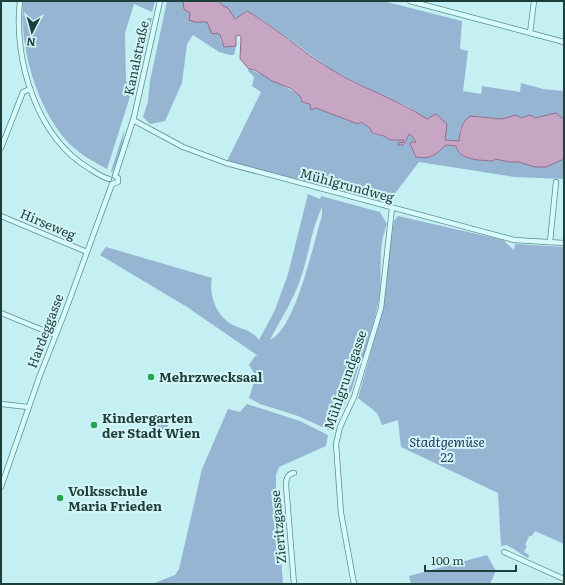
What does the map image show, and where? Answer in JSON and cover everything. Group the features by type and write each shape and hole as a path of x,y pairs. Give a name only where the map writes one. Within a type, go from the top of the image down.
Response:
{"street":[{"path":"20,1 20,28 23,57 30,89 43,118 63,149 80,163 109,179 112,184 118,182 118,178 115,176"},
{"name":"Kanalstraße","path":"133,120 160,1"},
{"path":"410,1 564,42"},
{"path":"530,33 534,1"},
{"path":"1,148 23,92 30,89"},
{"path":"109,179 112,176 115,176 133,120"},
{"name":"Mühlgrundweg","path":"133,120 183,147 220,162 514,240 564,243"},
{"path":"550,242 556,182"},
{"name":"Hardeggasse","path":"1,487 28,407 112,184"},
{"name":"Mühlgrundgasse","path":"354,584 344,534 336,444 340,427 354,397 381,308 392,208"},
{"name":"Hirseweg","path":"1,216 87,252"},
{"path":"1,313 55,335"},
{"path":"1,404 28,407"},
{"name":"Zieritzgasse","path":"294,473 290,474 286,478 294,584"},
{"path":"504,552 564,579"}],"green space":[{"path":"23,1 155,1 152,12 134,4 125,33 126,81 133,87 107,169 84,156 69,144 55,125 46,109 38,92 27,55 22,18"},
{"path":"167,1 183,1 185,9 190,13 195,22 207,22 220,35 221,42 236,46 234,55 230,55 219,52 193,35 187,44 182,83 165,121 150,124 143,117 148,101 150,81"},
{"path":"219,1 383,1 462,21 460,49 468,51 463,91 481,94 482,86 520,92 521,83 543,89 564,91 564,118 556,113 535,118 530,115 521,118 516,115 502,119 475,116 460,128 459,141 445,140 427,119 407,106 375,92 332,70 263,20 247,11 239,17 233,18 228,8 223,6"},
{"path":"148,18 152,18 137,82 136,63 139,39 144,24"},
{"path":"249,69 275,81 297,94 300,96 302,102 310,104 311,110 316,108 358,124 361,122 370,128 372,134 385,136 390,140 404,140 404,142 398,143 398,145 403,145 409,134 411,135 416,143 411,142 410,144 416,157 425,158 432,156 446,145 456,146 460,152 474,159 493,161 494,159 546,167 564,159 564,179 515,177 419,162 393,196 390,204 227,161 261,92 252,86 254,77 248,71"},
{"path":"125,128 121,151 112,173 111,171"},
{"path":"308,194 320,199 321,196 380,212 387,224 382,242 380,289 376,315 362,365 359,365 352,389 331,431 298,416 260,404 249,398 256,376 249,365 255,356 258,356 187,307 100,255 106,247 212,278 211,285 213,299 219,312 229,323 251,333 259,340 275,310 288,274","holes":["322,207 322,216 296,303 288,320 279,332 270,340 297,288 315,225"]},
{"name":"Stadtgemüse 22","path":"398,216 503,240 514,250 515,244 564,247 564,544 535,531 532,536 529,536 525,545 527,546 524,552 529,555 528,558 509,546 501,546 498,493 401,447 398,420 382,425 377,413 358,398 383,309 394,221"},
{"path":"247,404 300,421 328,435 326,446 279,467 276,475 283,584 152,584 175,575 179,569 202,469 228,409 240,412"},
{"path":"159,414 171,418 165,433 149,428 149,423"},
{"path":"487,555 496,571 490,584 411,584 409,576"}],"shaded area":[{"path":"183,1 219,1 223,6 228,8 235,19 247,11 269,25 310,56 344,77 416,112 427,119 436,114 447,124 445,140 459,141 463,124 470,116 502,119 516,115 521,118 530,115 535,118 556,113 564,118 564,159 546,167 535,167 519,162 509,162 495,159 493,161 472,159 462,155 456,146 446,145 433,156 426,158 416,157 410,144 411,142 416,142 411,135 409,134 403,145 398,145 398,143 404,142 404,140 390,140 384,136 372,133 370,128 361,122 358,124 316,108 311,110 310,104 302,102 300,96 290,88 272,81 255,70 249,69 240,59 241,37 239,35 236,36 236,46 224,47 220,35 217,33 212,34 207,22 195,22 189,20 190,13 184,9"}],"place":[{"name":"Mehrzwecksaal","path":"151,377"},
{"name":"Kindergarten der Stadt Wien","path":"94,425"},
{"name":"Volksschule Maria Frieden","path":"60,498"}]}
